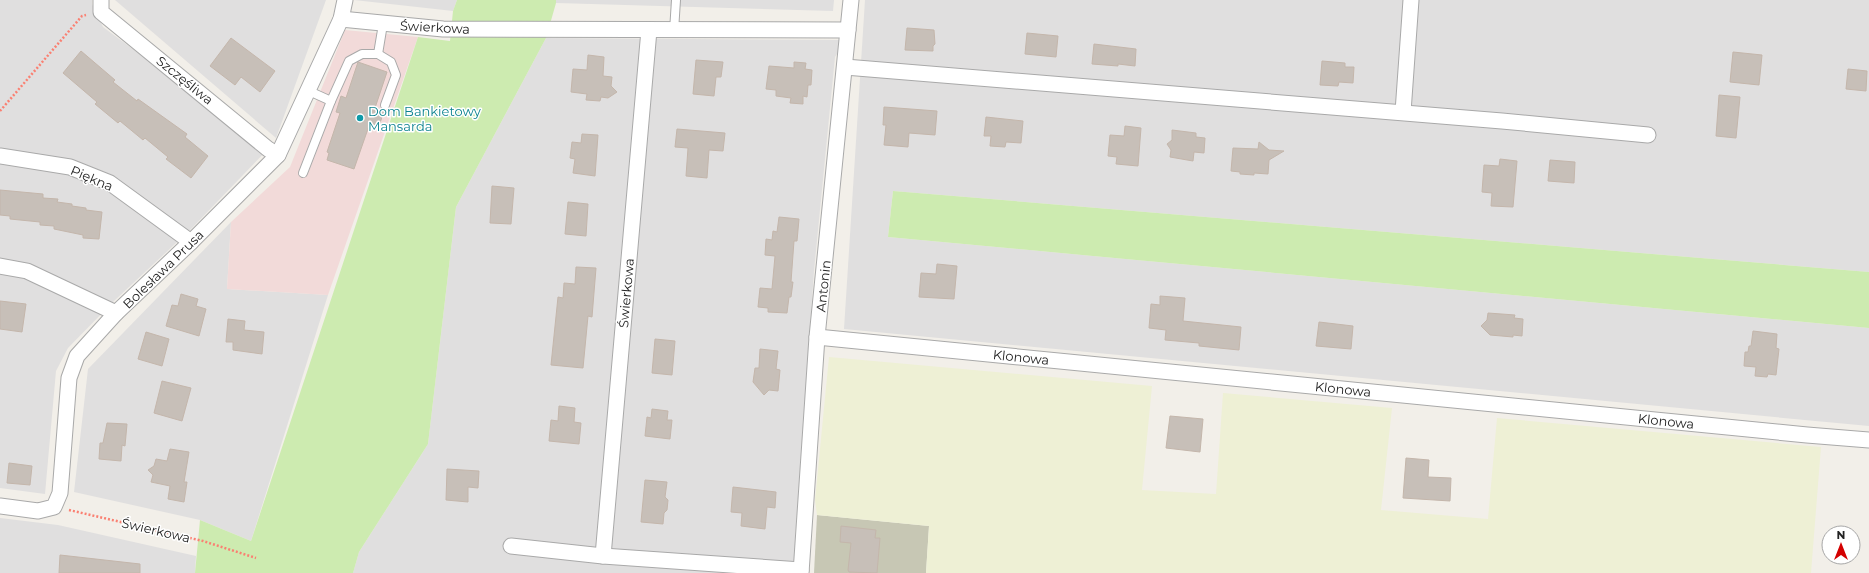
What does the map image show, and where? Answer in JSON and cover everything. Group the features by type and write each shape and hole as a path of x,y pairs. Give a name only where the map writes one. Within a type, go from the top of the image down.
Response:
{"street":[{"name":"Bolesława Prusa","path":"54,507 60,493 69,378 77,356 116,313 192,242 278,155 309,91 341,19 346,0"},
{"name":"Antonin","path":"801,572 817,337 851,0"},
{"path":"1403,112 1411,0"},
{"name":"Szczęśliwa","path":"101,6 278,155"},
{"name":"Świerkowa","path":"341,19 443,29 674,31 848,30"},
{"name":"Świerkowa","path":"603,556 649,30"},
{"path":"845,67 1403,112 1648,135"},
{"name":"Piękna","path":"0,156 70,167 110,183 192,242"},
{"path":"0,266 28,271 116,313"},
{"name":"Klonowa","path":"817,337 1791,434 1869,440"},
{"path":"0,506 38,511 54,507"},
{"path":"511,546 603,556 801,572"}],"lane":[{"path":"674,31 676,0"},
{"path":"378,54 384,24"},
{"path":"303,173 348,61 362,54 378,54 392,62 396,75 385,105"},
{"path":"309,91 331,101"}],"path":[{"path":"0,111 82,16 101,6"},
{"name":"Świerkowa","path":"54,507 203,541 256,558"}],"shaded area":[{"path":"0,0 92,0 92,4 103,27 268,149 191,229 113,302 68,348 56,371 45,494 0,488"},
{"path":"115,0 326,0 276,138"},
{"path":"354,0 457,0 453,11"},
{"path":"556,0 834,0 833,11 556,3"},
{"path":"865,0 1869,0 1869,272 893,191 888,237 1869,328 1869,426 844,329"},
{"path":"345,30 418,37 328,295 227,289 231,222 290,167"},
{"path":"546,38 846,40 835,57 814,271 795,541 801,570 798,573 353,573 359,552 428,444 456,207"},
{"path":"231,222 227,289 328,295 251,541 200,520 74,492 88,369"},
{"path":"829,357 1152,386 1142,490 1216,494 1223,393 1392,408 1381,510 1488,519 1497,418 1821,447 1811,573 926,573 929,526 817,515 815,500"},
{"path":"817,515 929,526 926,573 814,573"},
{"path":"0,518 58,525 196,556 195,573 0,573"}],"green space":[{"path":"457,0 556,0 556,3 546,38 456,207 428,444 359,552 353,573 195,573 200,520 251,541 418,37 450,41 453,11"},
{"path":"893,191 1869,272 1869,328 888,237"}],"building":[{"path":"907,28 934,30 935,44 933,46 933,51 905,50"},
{"path":"1027,33 1058,36 1056,57 1025,54"},
{"path":"231,38 275,71 260,92 241,77 235,85 210,66"},
{"path":"1094,44 1136,49 1135,66 1118,64 1118,66 1092,64"},
{"path":"81,51 115,80 113,82 137,101 138,99 187,134 185,137 208,156 191,178 166,159 168,157 145,138 143,140 120,121 118,123 95,104 97,102 63,73"},
{"path":"1733,52 1762,55 1759,85 1730,82"},
{"path":"588,55 604,57 603,76 612,77 611,86 617,92 608,98 601,97 600,101 586,100 587,94 571,92 573,69 587,70"},
{"path":"696,60 723,62 721,77 716,77 714,96 693,94"},
{"path":"1322,61 1345,63 1345,67 1354,67 1353,83 1339,82 1338,86 1320,85"},
{"name":"Dom Bankietowy Mansarda","path":"358,62 387,72 375,108 384,111 379,126 370,123 354,169 327,160 329,153 327,152 340,113 336,112 341,96 346,98"},
{"path":"794,62 806,63 805,69 812,70 811,85 808,85 807,97 803,96 803,104 790,103 791,98 776,96 776,90 766,89 769,66 794,68"},
{"path":"1848,69 1867,71 1866,91 1846,89"},
{"path":"1719,95 1740,97 1736,138 1716,136"},
{"path":"884,107 937,111 935,135 909,133 908,147 884,145 886,125 883,125"},
{"path":"986,117 1023,121 1021,143 1006,142 1005,147 990,146 991,136 984,136"},
{"path":"1125,126 1141,128 1138,166 1116,164 1117,157 1108,156 1110,135 1124,136"},
{"path":"677,129 725,133 723,151 709,150 707,178 686,176 688,148 675,147"},
{"path":"1172,130 1196,133 1196,137 1205,138 1204,153 1194,152 1193,161 1170,157 1171,150 1167,144 1172,140"},
{"path":"582,134 598,135 595,176 573,173 575,159 570,158 572,142 581,143"},
{"path":"1259,142 1269,150 1284,151 1269,160 1268,174 1240,174 1240,172 1231,171 1233,148 1258,149"},
{"path":"1500,159 1517,161 1513,207 1491,206 1492,193 1482,192 1484,165 1499,166"},
{"path":"1550,160 1575,162 1574,183 1548,181"},
{"path":"492,186 514,188 511,224 490,223"},
{"path":"0,190 43,194 43,198 58,199 57,202 72,204 72,206 86,208 86,210 102,212 99,239 83,238 83,235 54,229 54,226 40,225 40,222 10,219 10,216 0,215"},
{"path":"568,202 588,204 586,236 565,234"},
{"path":"779,217 799,219 797,241 794,241 791,282 793,282 787,313 768,312 768,308 758,307 760,288 772,289 775,256 765,255 766,239 772,240 773,231 777,232"},
{"path":"937,264 957,266 954,299 919,297 921,273 936,274"},
{"path":"576,267 596,268 592,317 588,316 583,368 551,365 558,297 563,298 564,283 575,284"},
{"path":"181,294 198,299 196,306 206,309 199,336 166,326 172,305 178,306"},
{"path":"1160,296 1185,298 1183,321 1241,327 1239,350 1199,346 1199,343 1165,340 1166,330 1149,328 1151,304 1160,305"},
{"path":"0,301 26,304 22,332 0,329"},
{"path":"1488,313 1515,315 1514,318 1523,319 1522,336 1513,335 1513,337 1490,335 1481,326 1487,320"},
{"path":"228,319 245,321 244,330 264,332 262,354 233,350 233,342 226,342"},
{"path":"1319,322 1353,326 1351,349 1316,346"},
{"path":"1753,331 1777,334 1776,348 1779,349 1776,375 1768,374 1767,377 1755,376 1756,367 1744,366 1745,352 1748,352 1749,346 1751,346"},
{"path":"146,332 169,339 162,366 138,359"},
{"path":"655,339 675,341 672,375 652,373"},
{"path":"760,349 778,351 776,369 780,370 778,391 769,390 764,395 753,382 755,368 759,368"},
{"path":"162,381 191,388 182,421 154,413"},
{"path":"559,406 575,408 574,422 581,423 579,444 549,441 551,420 558,421"},
{"path":"652,409 668,411 667,420 672,420 670,439 645,436 647,417 651,418"},
{"path":"1170,416 1203,419 1200,452 1166,448"},
{"path":"107,423 127,424 125,446 122,445 121,461 99,459 100,443 103,443"},
{"path":"170,449 189,452 184,482 187,482 184,502 168,499 170,486 151,482 153,475 148,470 154,466 156,459 167,461"},
{"path":"1406,458 1429,460 1428,477 1451,478 1450,501 1403,498"},
{"path":"9,463 32,466 30,485 7,483"},
{"path":"447,469 479,471 478,488 468,487 468,502 446,500"},
{"path":"645,480 667,482 665,497 668,500 667,510 664,513 663,524 641,522"},
{"path":"733,487 776,492 775,508 767,507 765,529 741,526 742,513 731,512"},
{"path":"841,526 876,530 875,538 880,538 877,573 849,572 851,543 840,542"},
{"path":"60,555 140,564 140,573 59,573"}],"place":[{"name":"Dom Bankietowy Mansarda","path":"360,118"}]}
